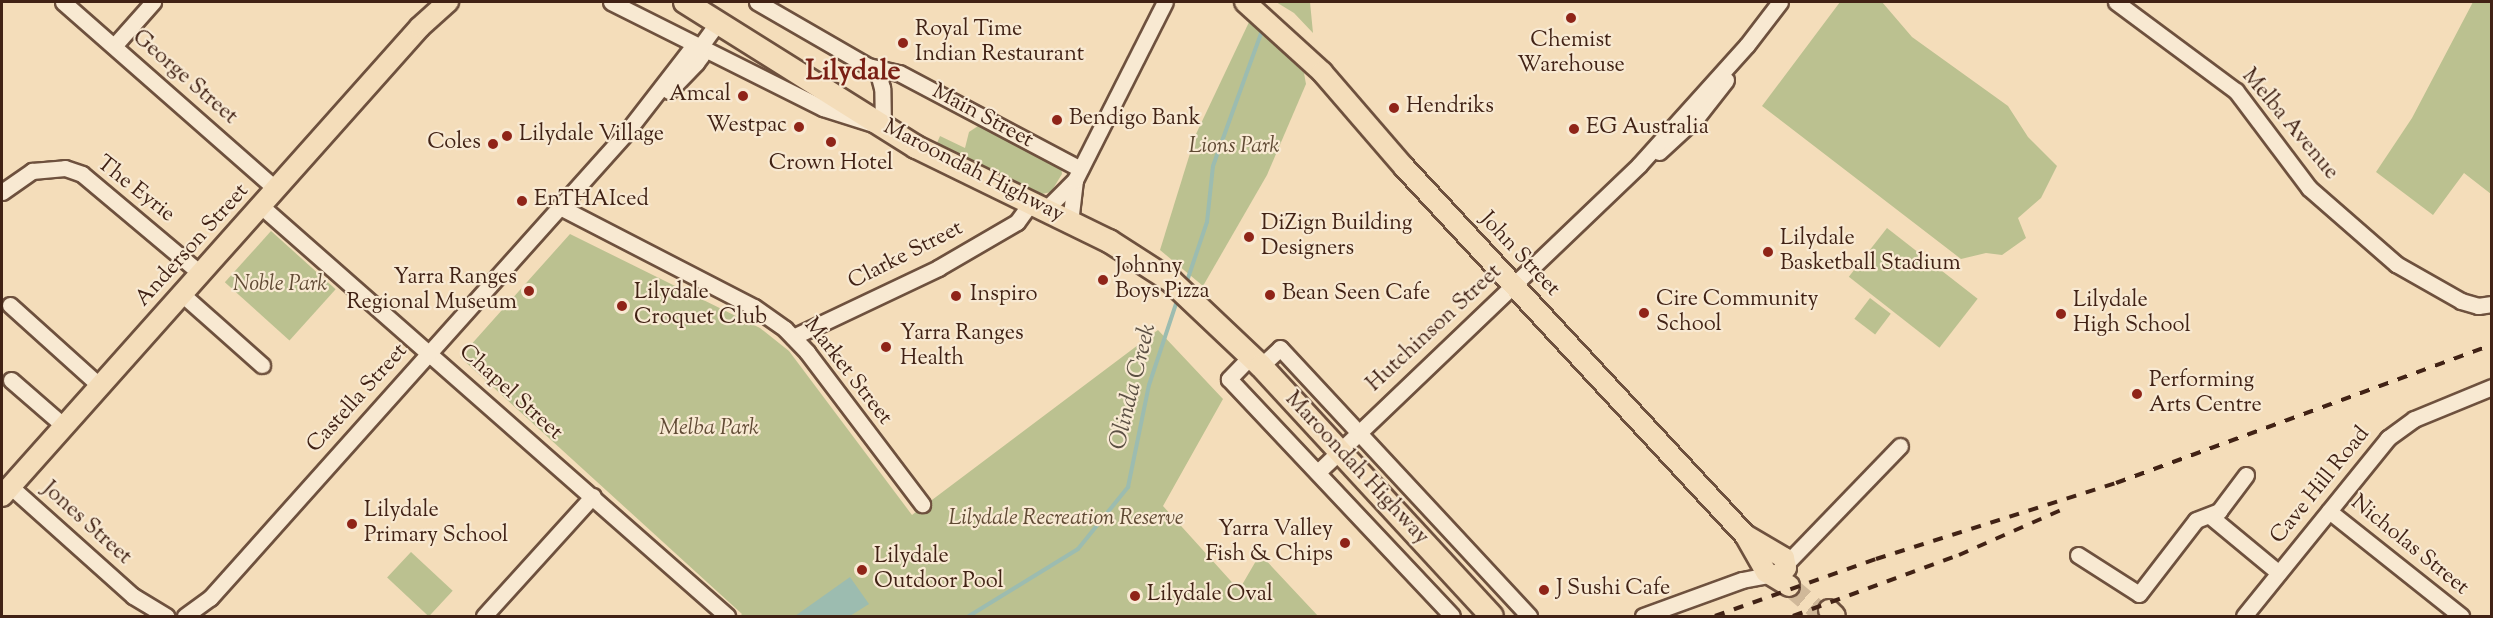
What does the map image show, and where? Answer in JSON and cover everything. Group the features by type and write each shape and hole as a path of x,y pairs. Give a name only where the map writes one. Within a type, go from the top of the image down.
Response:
{"highway":[{"name":"Maroondah Highway","path":"686,2 883,127 943,162 1142,259 1171,281 1260,365 1339,450 1485,616"}],"main road":[{"name":"Anderson Street","path":"420,27 438,2"},
{"name":"Anderson Street","path":"6,491 420,27 448,2"},
{"name":"John Street","path":"1250,6 1322,72 1515,286 1745,535 1780,569"}],"street":[{"name":"George Street","path":"63,2 275,188"},
{"path":"114,46 153,2"},
{"path":"611,2 823,108 883,127 882,88 877,69"},
{"name":"Main Street","path":"757,2 877,69 917,82 1078,174"},
{"name":"Clarke Street","path":"1070,223 1078,174 1165,2"},
{"name":"Hutchinson Street","path":"1318,471 1515,286 1639,165 1673,141 1693,114 1721,88 1747,45 1780,2"},
{"name":"Melba Avenue","path":"2116,2 2236,91 2309,188 2396,264 2462,301 2478,306 2492,304"},
{"name":"Castella Street","path":"185,616 210,598 636,122 691,49 700,46 719,21"},
{"name":"The Eyrie","path":"2,192 21,177 48,168 82,174 200,273"},
{"name":"Clarke Street","path":"793,337 938,268 1017,222 1078,174"},
{"name":"Chapel Street","path":"261,206 430,352 727,616"},
{"name":"Market Street","path":"560,207 754,307 793,337 922,504"},
{"path":"182,294 262,365"},
{"path":"10,304 100,386"},
{"path":"1452,616 1229,379 1260,365 1280,348 1529,616"},
{"path":"11,380 64,426"},
{"name":"Cave Hill Road","path":"2244,616 2388,438 2414,419 2486,389"},
{"path":"1643,616 1742,580 1780,569 1900,446"},
{"path":"2078,555 2139,594 2196,520 2219,511 2246,475"},
{"name":"Jones Street","path":"6,491 133,596 166,616"},
{"path":"484,616 593,496"},
{"name":"Nicholas Street","path":"2329,511 2461,616"},
{"path":"2210,516 2279,573"},
{"name":"Jones Street","path":"133,596 150,616"},
{"name":"Castella Street","path":"201,616 210,598"}],"green space":[{"path":"1276,2 1310,2 1313,33 1294,13"},
{"path":"1840,2 1882,2 1912,37 2008,106 2028,137 2057,166 2041,198 2018,218 2026,238 2002,255 1986,253 1961,259 1762,106"},
{"path":"2473,2 2491,2 2491,194 2464,173 2433,215 2376,172 2412,118"},
{"name":"Lions Park","path":"1250,20 1304,73 1306,84 1267,175 1203,286 1160,250 1196,134"},
{"path":"981,124 1061,165 1062,174 1051,192 1042,194 937,143 940,136 965,148 969,132"},
{"path":"1887,228 1978,299 1939,348 1849,277"},
{"name":"Noble Park","path":"271,231 336,289 289,340 225,282"},
{"path":"570,234 760,328 789,351 912,515 1158,330 1223,399 1163,506 1239,590 1260,554 1318,616 740,616 742,614 460,357"},
{"path":"1870,298 1891,314 1875,334 1854,319"},
{"path":"411,552 453,591 428,616 387,578"}],"shaded area":[{"path":"850,577 869,604 850,616 795,616"}],"waterway":[{"name":"Olinda Creek","path":"1186,284 1207,222 1213,166 1262,31"},
{"name":"Olinda Creek","path":"969,616 1078,549 1128,487 1149,385 1178,298"}],"tunnel":[{"path":"1789,586 1821,613"}],"railway":[{"path":"1715,616 1876,559 2116,483 2492,345"},
{"path":"1793,616 1959,555 2068,507"}],"place":[{"name":"Chemist Warehouse","path":"1571,18"},
{"name":"Royal Time Indian Restaurant","path":"903,43"},
{"name":"Amcal","path":"743,96"},
{"name":"Hendriks","path":"1394,108"},
{"name":"Bendigo Bank","path":"1057,120"},
{"name":"Westpac","path":"799,127"},
{"name":"EG Australia","path":"1574,129"},
{"name":"Lilydale Village","path":"507,136"},
{"name":"Crown Hotel","path":"831,142"},
{"name":"Coles","path":"493,144"},
{"name":"EnTHAIced","path":"522,201"},
{"name":"DiZign Building Designers","path":"1249,237"},
{"name":"Lilydale Basketball Stadium","path":"1768,252"},
{"name":"Johnny Boys Pizza","path":"1103,280"},
{"name":"Yarra Ranges Regional Museum","path":"529,291"},
{"name":"Bean Seen Cafe","path":"1270,295"},
{"name":"Inspiro","path":"956,296"},
{"name":"Lilydale Croquet Club","path":"622,306"},
{"name":"Cire Community School","path":"1644,313"},
{"name":"Lilydale High School","path":"2061,314"},
{"name":"Yarra Ranges Health","path":"886,347"},
{"name":"Performing Arts Centre","path":"2137,394"},
{"name":"Lilydale Primary School","path":"352,524"},
{"name":"Yarra Valley Fish & Chips","path":"1345,543"},
{"name":"Lilydale Outdoor Pool","path":"862,570"},
{"name":"J Sushi Cafe","path":"1544,590"},
{"name":"Lilydale Oval","path":"1135,596"}],"district":[{"name":"Lilydale","path":"853,72"}],"park label":[{"name":"Melba Park","path":"709,430"},
{"name":"Lilydale Recreation Reserve","path":"1066,520"}]}
